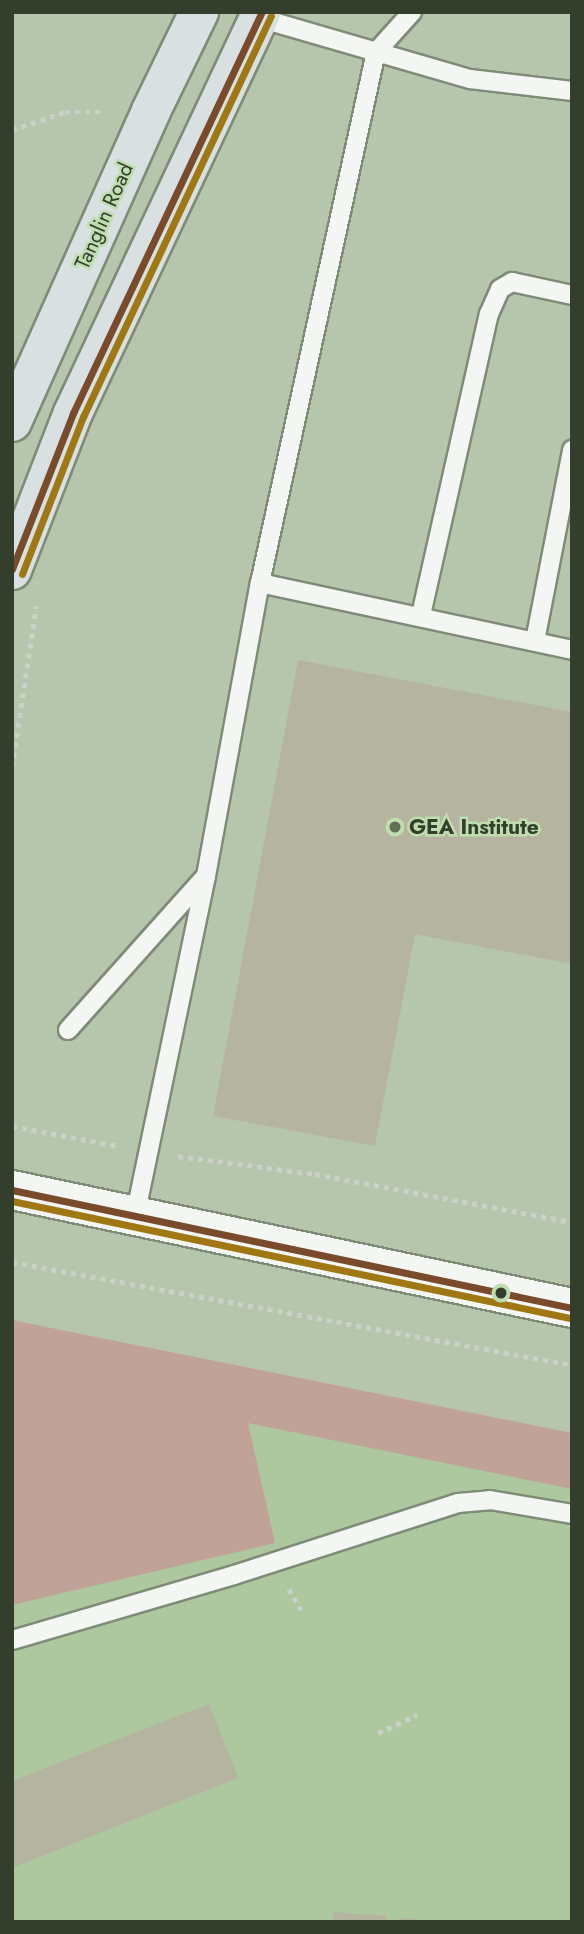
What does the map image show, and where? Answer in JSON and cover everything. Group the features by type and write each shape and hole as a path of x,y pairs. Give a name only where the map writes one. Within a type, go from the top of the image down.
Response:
{"main road":[{"name":"Tanglin Road","path":"12,422 151,111 199,12"},
{"path":"25,582 73,413 254,14"}],"street":[{"path":"12,1190 572,1308"}],"lane":[{"path":"135,1216 206,876 260,583 376,52 412,12"},
{"path":"254,14 470,79 572,91"},
{"path":"421,615 489,314 500,289 512,282 572,295"},
{"path":"536,641 572,450"},
{"path":"260,583 421,615 572,650"},
{"path":"68,1030 206,876"},
{"path":"12,1640 234,1575 458,1503 491,1500 572,1514"}],"path":[{"path":"12,130 65,112 151,111"},
{"path":"12,767 25,582"},
{"path":"12,1126 148,1152 315,1174 572,1222"},
{"path":"12,1262 572,1364"},
{"path":"378,1733 417,1715"}],"shaded area":[{"path":"12,1320 572,1433 572,1489 248,1423 275,1543 12,1605"},
{"path":"12,1344 572,1466 572,1922 12,1922"}],"building":[{"path":"298,660 572,712 572,964 415,934 375,1146 213,1116"},
{"path":"209,1704 238,1778 12,1868 12,1781"},
{"path":"333,1912 387,1916 387,1922 333,1922"},
{"path":"399,1918 420,1920 420,1922 398,1922"}],"transit line":[{"path":"12,569 73,413 262,12"},
{"path":"22,574 83,417 271,16"},
{"path":"12,1190 572,1308"},
{"path":"12,1201 570,1318"}],"place":[{"name":"GEA Institute","path":"395,827"}]}
